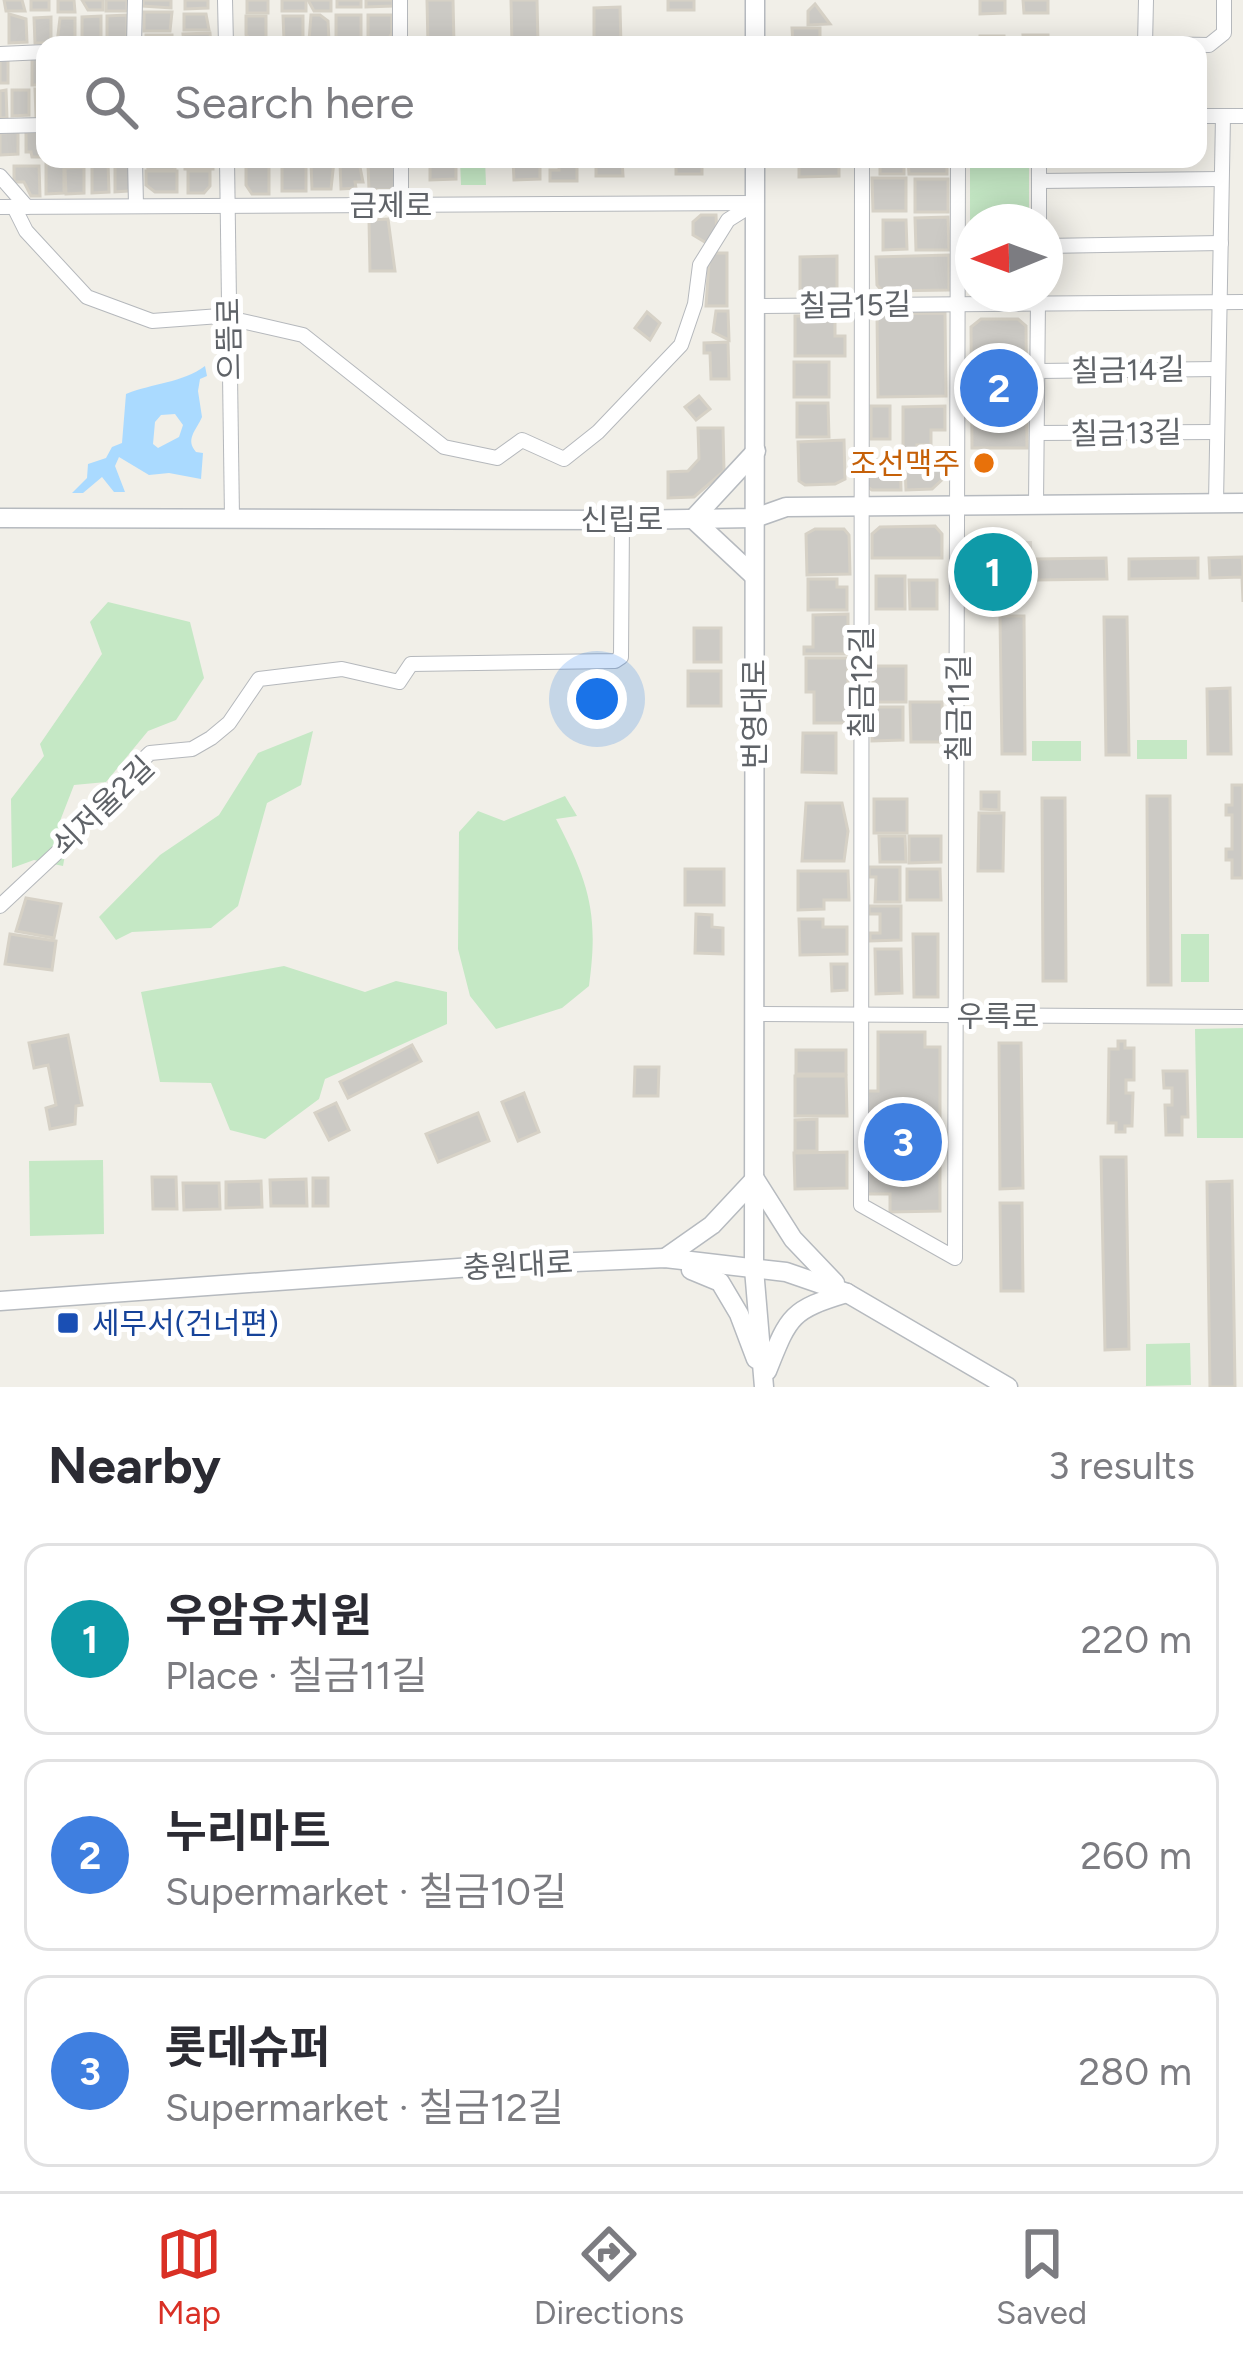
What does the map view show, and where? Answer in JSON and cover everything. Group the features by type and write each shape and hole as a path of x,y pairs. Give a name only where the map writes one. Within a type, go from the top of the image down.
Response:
{"street":[{"path":"134,36 135,0"},
{"path":"225,0 226,36"},
{"path":"397,36 400,0"},
{"path":"755,0 755,36"},
{"path":"1145,36 1146,0"},
{"path":"1207,45 1224,33 1224,0"},
{"path":"0,54 36,52"},
{"path":"1207,116 1243,116"},
{"path":"1216,502 1223,116"},
{"path":"0,126 36,125"},
{"path":"135,168 136,206"},
{"name":"으뜸로","path":"227,168 232,518"},
{"path":"401,168 401,205"},
{"name":"번영대로","path":"755,168 754,1269 764,1383"},
{"name":"칠금12길","path":"861,1205 862,168"},
{"name":"칠금11길","path":"958,168 958,204"},
{"path":"1039,168 1039,204"},
{"path":"0,176 26,232 86,297 152,321 229,317 303,335 444,448 497,458 522,440 564,459 598,432 681,345 695,304 700,265 728,220 755,203"},
{"path":"1039,181 1221,179"},
{"name":"금제로","path":"13,207 755,203"},
{"path":"1063,246 1221,243"},
{"name":"칠금15길","path":"1063,299 1243,302"},
{"name":"칠금15길","path":"756,307 955,304"},
{"name":"칠금11길","path":"861,1205 955,1258 958,312"},
{"path":"1036,504 1038,312"},
{"name":"칠금14길","path":"1037,371 1218,369"},
{"name":"칠금13길","path":"1036,434 1216,432"},
{"path":"754,576 693,519 756,451"},
{"name":"신립로","path":"0,518 622,520 755,518 786,508 1243,503"},
{"name":"쇠저울2길","path":"0,906 150,754 192,749 211,738 229,723 260,679 342,669 399,682 411,664 615,662 621,657 622,520"},
{"name":"우륵로","path":"753,1014 1243,1017"},
{"path":"665,1258 712,1226 755,1179 810,1261 847,1293"},
{"path":"665,1258 720,1282 739,1314 764,1383"},
{"name":"충원대로","path":"0,1301 665,1258 797,1275 847,1293 1008,1387"},
{"path":"764,1383 784,1326 805,1306 847,1293"}],"shaded area":[{"path":"1032,541 1033,591 975,592 974,542"}],"green space":[{"path":"460,168 485,168 486,185 461,185"},
{"path":"970,168 1029,168 1029,204 970,204"},
{"path":"108,602 190,622 204,678 176,720 148,731 106,782 74,785 60,821 70,827 63,866 34,860 12,868 11,799 44,756 40,744 102,654 90,622"},
{"path":"313,731 301,785 267,803 238,906 211,928 132,932 116,940 99,917 160,855 219,815 258,753"},
{"path":"1137,740 1187,740 1187,759 1137,759"},
{"path":"1032,741 1081,741 1081,761 1032,761"},
{"path":"565,796 577,816 556,819 589,899 593,938 589,986 562,1008 496,1029 470,996 458,949 459,832 478,811 504,821"},
{"path":"1181,934 1209,934 1209,982 1181,982"},
{"path":"284,966 365,992 396,981 447,992 447,1024 325,1079 319,1099 265,1139 230,1130 211,1083 160,1082 141,992"},
{"path":"1243,1028 1243,1138 1197,1138 1195,1029"},
{"path":"103,1160 104,1234 30,1236 29,1161"},
{"path":"1190,1343 1191,1385 1146,1386 1146,1344"}],"water":[{"path":"205,366 207,376 200,379 198,391 202,417 191,439 196,452 203,453 201,479 149,475 119,457 115,466 125,492 114,492 102,477 83,493 72,493 87,478 88,464 106,458 112,447 122,443 126,394","holes":["175,414 183,425 179,437 158,448 153,444 155,422 161,415"]}],"building":[{"path":"4,0 22,0 25,11 6,11"},
{"path":"31,0 49,0 49,10 31,10"},
{"path":"58,0 74,0 75,12 58,12"},
{"path":"82,0 103,0 103,10 88,10"},
{"path":"106,0 127,0 127,11 106,11"},
{"path":"143,0 171,0 171,8 143,6"},
{"path":"185,0 208,0 208,8 185,9"},
{"path":"247,0 268,0 268,13 247,13"},
{"path":"282,0 306,0 306,11 282,11"},
{"path":"308,0 331,0 331,11 314,11"},
{"path":"337,0 361,0 361,7 337,7"},
{"path":"366,0 393,0 393,6 366,7"},
{"path":"427,0 453,0 454,36 428,36"},
{"path":"511,0 537,0 538,36 512,36"},
{"path":"668,0 694,0 694,10 668,10"},
{"path":"980,0 1005,0 1005,13 980,14"},
{"path":"1023,0 1048,0 1048,13 1024,13"},
{"path":"815,4 830,24 808,25 808,11"},
{"path":"620,7 621,36 594,36 594,8"},
{"path":"144,12 172,12 170,31 144,31"},
{"path":"9,14 26,19 27,42 9,43"},
{"path":"184,14 206,14 209,30 184,30"},
{"path":"127,15 127,36 107,36 107,16"},
{"path":"311,15 328,21 329,36 309,36"},
{"path":"336,15 361,15 361,36 336,36"},
{"path":"368,15 392,15 390,36 368,36"},
{"path":"101,16 101,36 82,36 82,17"},
{"path":"246,16 266,16 266,36 246,35"},
{"path":"283,16 303,16 303,36 284,36"},
{"path":"51,17 51,36 36,36 36,43 35,43 34,18"},
{"path":"60,18 75,18 75,36 58,36"},
{"path":"792,28 820,28 820,36 792,36"},
{"path":"32,53 36,53 36,85 32,85"},
{"path":"0,57 8,57 8,83 0,83"},
{"path":"6,90 7,118 0,118 0,91"},
{"path":"12,90 29,90 29,115 12,116"},
{"path":"18,132 18,154 0,155 0,133"},
{"path":"26,132 36,132 36,157 26,152"},
{"path":"14,166 36,166 40,196 31,196 24,182 14,182"},
{"path":"46,168 64,168 64,193 46,194"},
{"path":"65,168 84,168 84,193 66,194"},
{"path":"92,168 108,168 109,192 92,193"},
{"path":"115,168 132,168 132,186 115,192"},
{"path":"246,168 269,168 269,194 252,194 246,185"},
{"path":"282,168 306,168 306,191 282,191"},
{"path":"311,168 333,168 331,189 312,189"},
{"path":"340,168 360,168 363,182 341,189"},
{"path":"368,168 395,168 395,190 369,190"},
{"path":"430,168 456,168 456,179 430,180"},
{"path":"513,168 540,168 540,179 514,180"},
{"path":"577,168 577,181 550,181 550,170"},
{"path":"596,168 623,168 623,176 596,176"},
{"path":"676,168 702,168 702,174 676,174"},
{"path":"799,168 839,168 839,176 799,177"},
{"path":"880,168 904,168 904,174 880,174"},
{"path":"909,168 947,168 947,174 909,174"},
{"path":"146,171 177,171 177,192 155,192 146,185"},
{"path":"188,171 210,171 210,186 204,193 188,193"},
{"path":"872,178 906,178 906,211 873,211"},
{"path":"915,179 948,179 948,212 915,212"},
{"path":"701,215 716,215 717,237 708,244 693,235 693,222"},
{"path":"948,217 949,250 916,250 915,218"},
{"path":"388,219 395,271 370,271 369,220"},
{"path":"883,220 906,220 907,249 883,250"},
{"path":"715,253 727,253 727,306 706,306 709,262"},
{"path":"949,255 949,290 882,291 877,285 876,257"},
{"path":"837,256 837,292 800,292 800,257"},
{"path":"716,311 728,311 729,340 713,332"},
{"path":"647,312 660,323 650,340 635,328"},
{"path":"945,313 946,396 878,397 877,314"},
{"path":"795,316 835,316 835,336 845,336 845,356 795,356"},
{"path":"981,319 1018,319 1026,326 1027,448 972,448 971,327"},
{"path":"728,342 729,379 711,379 710,353 704,353 704,343"},
{"path":"794,362 829,362 829,397 794,397"},
{"path":"699,396 710,409 696,420 685,407"},
{"path":"797,403 828,403 829,437 797,437"},
{"path":"871,406 890,406 890,439 871,439"},
{"path":"945,406 945,430 931,430 931,445 917,445 917,463 903,463 903,407"},
{"path":"698,428 723,428 724,471 694,497 668,498 668,472 688,471 699,459"},
{"path":"844,440 845,479 835,484 799,481 798,442"},
{"path":"889,452 900,452 901,490 872,490 865,485 865,460 889,460"},
{"path":"943,466 944,478 932,489 906,490 905,467"},
{"path":"935,526 942,534 942,558 872,558 872,534 880,527"},
{"path":"815,529 844,529 849,535 850,574 807,575 806,534"},
{"path":"985,548 1010,548 1010,588 976,588 976,557 985,556"},
{"path":"1242,557 1243,602 1242,577 1210,578 1209,558"},
{"path":"1106,558 1107,579 1037,580 1037,559"},
{"path":"1198,558 1198,578 1129,579 1129,559"},
{"path":"876,576 905,576 905,609 876,609"},
{"path":"808,579 837,579 837,587 847,587 847,610 808,610"},
{"path":"909,580 937,580 937,609 910,609"},
{"path":"848,614 848,654 804,654 804,647 813,647 813,615"},
{"path":"1000,616 1024,616 1025,754 1002,754"},
{"path":"1104,617 1127,617 1129,755 1106,755"},
{"path":"694,628 721,628 721,662 694,662"},
{"path":"806,658 848,658 848,723 814,723 814,692 806,692"},
{"path":"873,666 906,666 906,702 873,702"},
{"path":"688,671 721,671 721,706 688,706"},
{"path":"1230,688 1231,754 1208,754 1207,689"},
{"path":"910,702 942,702 943,742 911,742"},
{"path":"872,707 903,707 903,740 872,741"},
{"path":"803,733 836,733 836,773 802,772"},
{"path":"1232,785 1243,785 1243,878 1232,878 1232,860 1226,860 1226,849 1232,849 1232,815 1226,815 1226,805 1232,805"},
{"path":"981,792 999,792 999,810 981,809"},
{"path":"1147,796 1170,796 1171,985 1148,985"},
{"path":"1042,798 1065,798 1066,981 1043,981"},
{"path":"874,799 907,799 907,833 874,833"},
{"path":"806,803 842,803 848,831 844,861 802,861"},
{"path":"979,813 1004,813 1003,871 978,871"},
{"path":"879,836 905,836 906,862 880,862"},
{"path":"909,836 941,836 941,862 909,863"},
{"path":"869,867 900,867 900,902 875,902 876,877 869,877"},
{"path":"685,869 724,869 724,905 685,905"},
{"path":"907,869 940,869 941,900 907,900"},
{"path":"798,871 848,871 849,900 824,900 824,909 798,910"},
{"path":"26,898 61,904 54,938 16,931"},
{"path":"869,906 901,906 901,940 870,941 870,933 880,933 880,914 869,914"},
{"path":"696,914 712,915 712,927 723,928 723,954 695,953"},
{"path":"799,919 823,919 823,927 847,927 847,954 800,955"},
{"path":"10,934 56,941 52,970 5,964"},
{"path":"913,934 938,934 938,997 914,997"},
{"path":"875,949 901,949 902,993 876,994"},
{"path":"831,964 847,964 847,990 832,991"},
{"path":"878,1032 925,1032 925,1047 940,1047 940,1211 890,1212 890,1194 866,1194 865,1091 878,1091"},
{"path":"68,1035 82,1105 76,1106 75,1124 50,1129 46,1108 56,1105 48,1065 34,1068 29,1043"},
{"path":"1118,1041 1125,1041 1125,1048 1134,1048 1134,1080 1126,1080 1126,1093 1133,1093 1132,1126 1125,1126 1125,1132 1116,1132 1116,1123 1108,1123 1109,1049 1118,1049"},
{"path":"999,1043 1021,1043 1023,1188 1000,1189"},
{"path":"412,1045 421,1061 348,1098 340,1082"},
{"path":"796,1050 846,1050 846,1074 796,1074"},
{"path":"635,1067 659,1067 658,1096 634,1096"},
{"path":"1163,1071 1187,1071 1188,1117 1182,1117 1182,1135 1166,1135 1165,1105 1172,1105 1172,1088 1164,1088"},
{"path":"795,1076 846,1076 847,1116 795,1116"},
{"path":"524,1093 539,1132 518,1141 502,1102"},
{"path":"336,1103 349,1130 329,1140 315,1113"},
{"path":"478,1113 489,1141 438,1162 426,1134"},
{"path":"817,1119 817,1151 795,1151 795,1120"},
{"path":"847,1152 847,1188 795,1189 794,1153"},
{"path":"1101,1157 1126,1157 1129,1349 1105,1350"},
{"path":"152,1177 176,1177 177,1209 153,1209"},
{"path":"313,1178 328,1178 328,1206 313,1206"},
{"path":"306,1179 307,1206 271,1206 270,1180"},
{"path":"261,1181 262,1207 226,1208 226,1182"},
{"path":"1232,1181 1235,1387 1210,1387 1207,1182"},
{"path":"183,1183 219,1183 220,1209 184,1210"},
{"path":"1000,1203 1022,1203 1023,1291 1001,1291"}],"place":[{"name":"누리마트","path":"999,388"},
{"name":"조선맥주","path":"984,463"},
{"name":"우암유치원","path":"993,572"},
{"name":"롯데슈퍼","path":"903,1142"},
{"name":"세무서(건너편)","path":"68,1323"}]}
